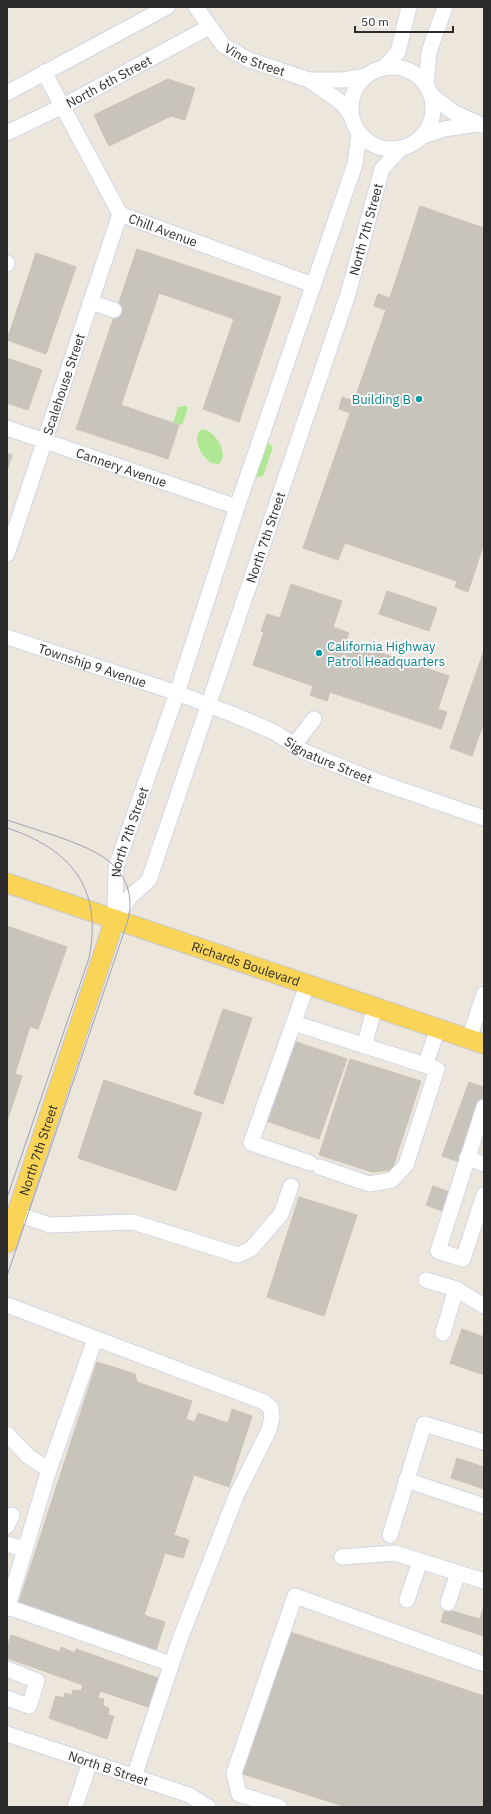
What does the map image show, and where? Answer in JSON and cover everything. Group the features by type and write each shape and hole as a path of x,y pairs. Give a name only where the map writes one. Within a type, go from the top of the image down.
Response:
{"main road":[{"name":"Richards Boulevard","path":"7,883 477,1042"},
{"name":"North 7th Street","path":"7,1243 114,919"}],"street":[{"path":"7,93 167,7"},
{"name":"Vine Street","path":"196,7 223,45 247,59 309,80 342,103 351,115"},
{"path":"409,7 398,52 384,68 367,76 359,84 351,104 351,115 359,134 371,144 386,149 401,148 412,144 421,137 428,128 432,118 433,106 429,91 429,52 445,7"},
{"name":"North 6th Street","path":"7,133 63,106 210,27"},
{"path":"384,68 396,68 408,71 418,77 429,91 447,108 481,125"},
{"name":"Chill Avenue","path":"44,72 120,214 314,284"},
{"name":"Vine Street","path":"309,80 343,80 367,76"},
{"path":"421,137 444,129 481,125"},
{"name":"North 7th Street","path":"114,919 116,867 177,693 236,507 355,164 359,134"},
{"name":"North 7th Street","path":"114,919 130,897 149,880 348,294 382,169 401,148"},
{"name":"Scalehouse Street","path":"7,554 120,214"},
{"path":"90,302 114,310"},
{"name":"Cannery Avenue","path":"7,428 236,507"},
{"name":"Township 9 Avenue","path":"7,637 177,693"},
{"name":"Signature Street","path":"177,693 250,721 274,732 305,752 376,781 484,818"},
{"path":"294,745 314,719"},
{"path":"294,1023 437,1069 406,1165 392,1180 369,1184 251,1143 307,985"},
{"path":"477,1042 484,994"},
{"path":"364,1046 375,1008"},
{"path":"425,1065 438,1029"},
{"path":"484,1108 438,1251 463,1259 484,1195"},
{"path":"467,1158 484,1164"},
{"path":"17,1214 50,1225 133,1222 238,1255 251,1249 281,1214 291,1186"},
{"path":"426,1280 456,1289 484,1306"},
{"path":"443,1333 456,1289"},
{"path":"7,1306 264,1402 271,1408 272,1418 269,1430 237,1494 180,1639 134,1776"},
{"path":"95,1339 49,1470 7,1608 171,1664"},
{"path":"390,1535 424,1424 484,1442"},
{"path":"7,1434 28,1456 49,1470"},
{"path":"406,1480 484,1506"},
{"path":"7,1544 24,1549"},
{"path":"342,1557 395,1553 484,1581"},
{"path":"407,1600 420,1561"},
{"path":"448,1603 458,1573"},
{"path":"279,1807 239,1794 234,1774 295,1596 484,1664"},
{"path":"7,1669 37,1681 29,1706 7,1698"},
{"name":"North B Street","path":"7,1734 188,1795 208,1807"},
{"path":"75,1807 90,1762"}],"green space":[{"path":"187,406 187,411 182,425 173,423 178,407"},
{"path":"203,429 212,434 220,444 223,455 219,464 211,463 201,453 197,439 200,430"},
{"path":"266,441 273,447 263,476 254,478"}],"building":[{"path":"168,79 195,88 185,120 171,116 109,146 94,115"},
{"name":"Building B","path":"420,206 484,228 484,543 468,592 455,587 457,581 345,543 338,560 303,548 350,413 339,409 342,397 354,401 386,310 374,306 378,294 390,298"},
{"path":"137,249 281,297 239,422 203,409 234,319 159,293 121,405 179,425 168,459 76,429"},
{"path":"36,253 76,267 46,354 7,340"},
{"path":"7,358 42,370 28,410 7,403"},
{"path":"7,453 12,455 7,471"},
{"name":"California Highway Patrol Headquarters","path":"291,584 342,601 333,627 349,633 346,641 449,676 438,709 447,712 441,729 330,692 327,701 310,695 313,686 253,665 264,632 261,631 267,614 280,618"},
{"path":"387,591 437,608 429,631 379,614"},
{"path":"483,653 484,722 472,756 450,748"},
{"path":"7,926 67,947 38,1029 7,1018"},
{"path":"223,1009 252,1018 223,1104 194,1094"},
{"path":"7,1018 30,1026 15,1074 22,1076 7,1122"},
{"path":"294,1041 347,1059 319,1139 266,1121"},
{"path":"350,1059 421,1081 392,1170 372,1172 319,1155"},
{"path":"104,1080 202,1113 176,1191 78,1158"},
{"path":"469,1082 484,1087 484,1093 459,1162 442,1156"},
{"path":"433,1186 449,1192 442,1211 426,1205"},
{"path":"299,1197 357,1215 324,1316 267,1297"},
{"path":"462,1329 484,1337 484,1375 450,1363"},
{"path":"97,1362 135,1374 137,1382 192,1401 186,1419 195,1422 198,1413 228,1423 232,1409 252,1416 229,1487 194,1475 174,1535 189,1540 183,1558 165,1553 144,1615 165,1622 156,1650 18,1605"},
{"path":"457,1458 484,1467 484,1489 451,1478"},
{"path":"484,1606 484,1636 475,1633"},
{"path":"445,1609 480,1619 475,1633 441,1622"},
{"path":"287,1631 484,1696 484,1807 346,1807 240,1773"},
{"path":"11,1635 60,1652 61,1647 75,1653 76,1649 158,1678 148,1707 100,1691 98,1698 104,1699 103,1706 109,1708 108,1715 114,1716 107,1739 49,1718 56,1696 64,1698 65,1693 72,1695 73,1690 81,1691 83,1685 7,1658 7,1648"}],"tram line":[{"path":"7,820 69,841 93,851 105,858 122,876 128,888 130,902 125,929 7,1276"},
{"path":"7,828 49,847 65,860 77,875 86,892 91,911 92,933 89,958 7,1198"}],"place":[{"name":"Building B","path":"419,399"},
{"name":"California Highway Patrol Headquarters","path":"319,653"}]}
